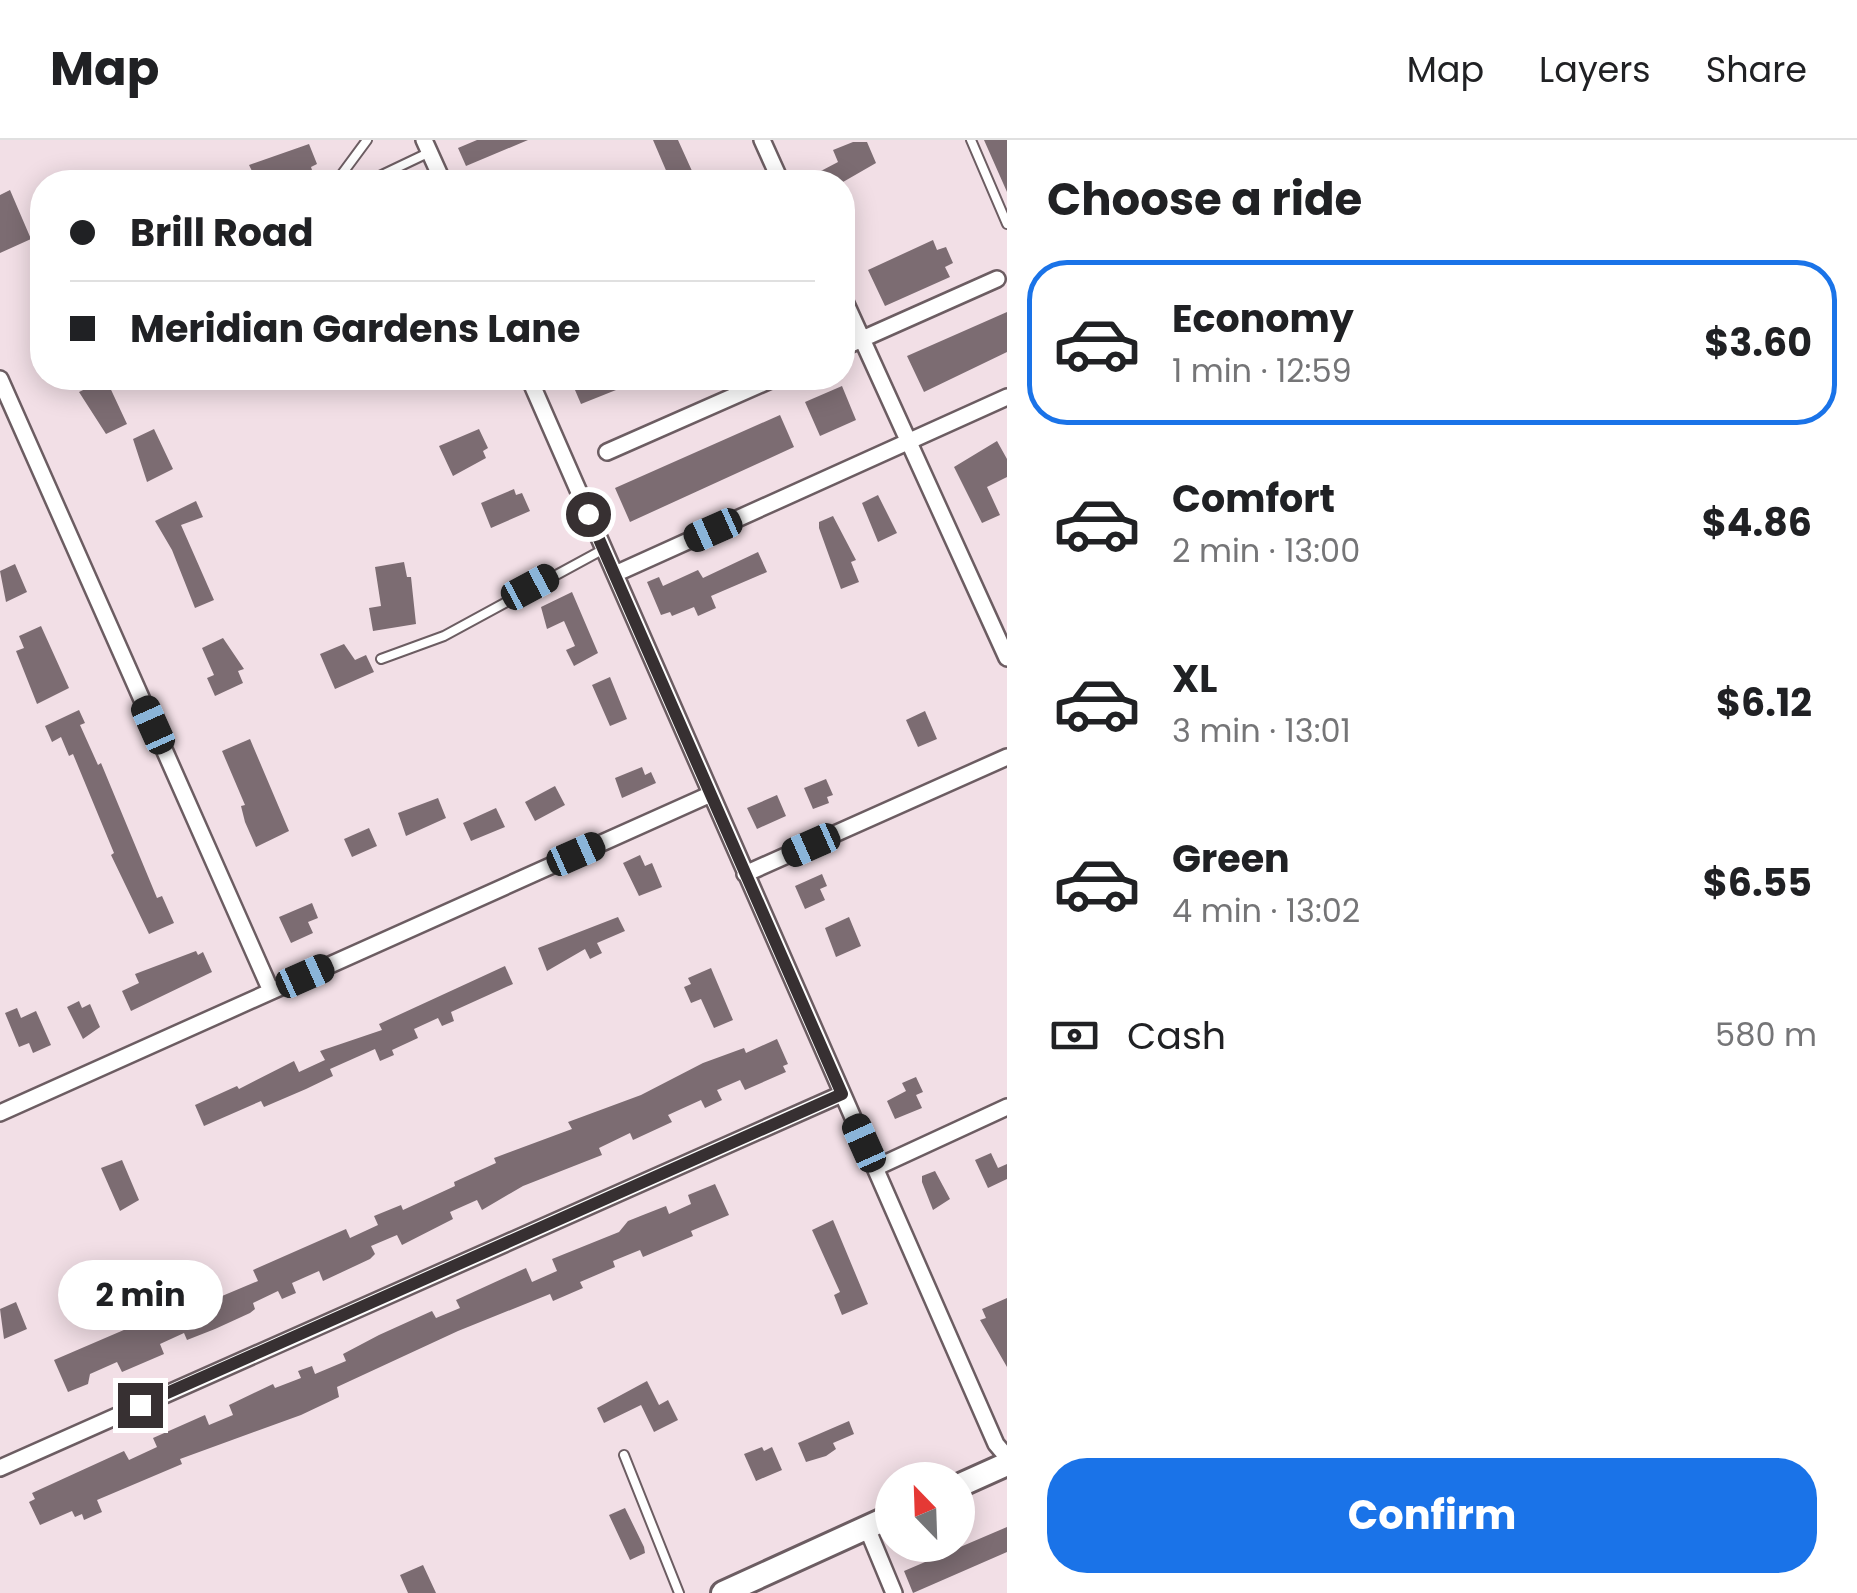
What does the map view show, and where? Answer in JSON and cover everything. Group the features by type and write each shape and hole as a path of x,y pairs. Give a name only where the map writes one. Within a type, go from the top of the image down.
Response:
{"main road":[{"path":"975,1477 1007,1460"},
{"path":"723,1593 875,1524"}],"street":[{"path":"762,140 776,170"},
{"path":"427,146 438,170"},
{"path":"855,342 996,279"},
{"path":"855,325 1007,658"},
{"path":"0,379 271,991"},
{"path":"534,390 996,1444 1007,1460"},
{"path":"607,452 748,390"},
{"path":"615,574 1007,397"},
{"path":"746,874 1007,757"},
{"path":"0,1113 711,794"},
{"path":"0,1468 842,1094"},
{"path":"875,1168 1007,1108"},
{"path":"866,1528 894,1593"}],"lane":[{"path":"345,170 367,140"},
{"path":"971,140 1007,224"},
{"path":"388,170 427,146"},
{"path":"381,659 444,636 604,549"},
{"path":"624,1455 679,1593"}],"building":[{"path":"477,140 528,140 466,166 458,148"},
{"path":"653,140 678,140 692,170 666,170"},
{"path":"984,140 1007,140 1007,192"},
{"path":"853,142 867,142 876,163 855,175 855,170 823,170 838,162 833,150"},
{"path":"309,144 317,164 312,170 252,170 249,165"},
{"path":"10,190 30,239 0,253 0,195"},
{"path":"933,240 937,250 946,247 953,263 945,267 950,277 885,306 868,270"},
{"path":"1007,312 1007,352 924,392 907,356"},
{"path":"111,390 127,424 106,434 79,392"},
{"path":"575,390 616,390 581,404"},
{"path":"833,390 844,390 856,420 820,436 805,402"},
{"path":"780,415 794,447 630,522 615,488"},
{"path":"154,429 173,469 147,482 133,439"},
{"path":"479,429 488,448 483,451 486,458 453,476 439,446"},
{"path":"997,441 1007,459 1007,477 987,487 1000,515 982,523 954,467"},
{"path":"514,489 516,495 522,493 530,511 491,528 481,503"},
{"path":"878,495 897,533 878,542 862,503"},
{"path":"196,501 203,517 181,525 214,600 195,608 172,550 155,521"},
{"path":"833,516 856,560 851,562 859,582 841,589 819,528 819,522"},
{"path":"758,552 767,572 711,596 716,608 698,616 694,607 672,616 670,612 661,615 647,582 659,577 663,586 698,570 703,578"},
{"path":"404,562 407,577 411,577 416,624 373,631 369,608 381,606 375,567"},
{"path":"15,564 27,592 6,602 0,571"},
{"path":"572,592 598,653 574,666 566,650 575,646 564,621 547,629 541,607"},
{"path":"41,626 69,688 37,704 16,651 24,648 19,636"},
{"path":"223,638 244,669 238,671 243,683 215,696 207,678 214,675 202,648"},
{"path":"344,644 355,660 366,655 374,672 335,689 320,654"},
{"path":"610,677 627,719 610,726 592,685"},
{"path":"79,710 85,723 80,725 98,765 101,763 157,898 162,896 174,923 149,934 111,855 114,853 73,754 69,756 61,737 52,742 45,726"},
{"path":"925,711 937,739 918,747 906,720"},
{"path":"250,739 289,831 256,847 245,822 241,806 245,805 222,751"},
{"path":"642,767 645,775 651,772 656,783 622,798 615,778"},
{"path":"826,779 833,795 827,797 829,803 813,809 804,788"},
{"path":"555,786 565,805 535,821 525,802"},
{"path":"777,795 786,816 757,829 747,808"},
{"path":"438,798 446,818 406,836 398,813"},
{"path":"496,808 505,827 471,841 463,823"},
{"path":"369,828 377,846 352,857 344,839"},
{"path":"640,855 645,866 652,863 662,887 639,896 623,863"},
{"path":"822,874 827,886 820,889 825,900 805,909 795,886"},
{"path":"312,903 318,918 308,922 313,933 291,943 279,917"},
{"path":"618,917 625,931 597,943 602,953 590,959 585,949 547,971 538,948"},
{"path":"849,917 861,946 836,957 825,928"},
{"path":"196,951 198,955 203,952 212,972 131,1011 122,991 139,983 135,974"},
{"path":"505,966 513,984 451,1012 454,1021 442,1026 438,1018 414,1029 418,1038 392,1050 394,1055 380,1061 375,1049 330,1069 333,1076 306,1089 264,1107 261,1101 204,1126 195,1105 237,1086 239,1089 294,1061 299,1072 325,1060 320,1051 382,1030 379,1024"},
{"path":"711,968 733,1020 714,1028 701,999 691,1003 684,987 691,984 688,978"},
{"path":"79,1001 82,1008 90,1004 100,1027 83,1039 67,1007"},
{"path":"17,1008 21,1018 36,1011 51,1045 33,1053 29,1043 19,1047 5,1013"},
{"path":"777,1039 788,1064 783,1066 786,1072 745,1090 740,1080 717,1090 722,1100 705,1108 701,1100 668,1115 672,1122 633,1140 630,1133 599,1148 602,1155 523,1186 482,1210 477,1200 450,1212 453,1219 402,1245 397,1235 371,1246 375,1254 370,1259 323,1281 319,1271 292,1283 296,1293 282,1299 278,1291 253,1303 255,1309 250,1313 187,1340 184,1333 160,1344 164,1354 122,1372 117,1362 90,1374 88,1384 68,1392 54,1360 161,1314 201,1300 203,1304 258,1281 253,1270 346,1229 350,1238 378,1225 374,1216 401,1205 403,1210 455,1186 454,1182 496,1163 494,1158 572,1129 568,1122 641,1095 703,1063 744,1048 746,1053"},
{"path":"916,1077 923,1092 916,1095 922,1108 895,1119 887,1101 906,1091 902,1083"},
{"path":"991,1153 998,1168 1007,1164 1007,1179 988,1188 975,1160"},
{"path":"122,1160 139,1200 120,1211 101,1168"},
{"path":"935,1171 950,1199 933,1210 922,1176"},
{"path":"715,1184 729,1215 691,1231 693,1236 643,1257 640,1250 613,1261 615,1267 580,1282 583,1288 553,1301 550,1294 458,1331 337,1387 339,1397 301,1415 180,1459 182,1464 97,1500 102,1512 84,1520 82,1514 75,1517 72,1511 40,1525 29,1502 35,1499 32,1493 124,1451 129,1460 157,1447 153,1438 205,1415 209,1425 233,1415 229,1405 273,1384 275,1388 301,1378 298,1371 312,1366 315,1374 346,1361 343,1354 379,1335 432,1311 436,1318 460,1308 456,1300 526,1268 532,1282 557,1271 552,1259 619,1232 628,1221 643,1215 666,1206 669,1214 691,1204 688,1195"},
{"path":"833,1220 868,1304 842,1315 834,1295 840,1292 812,1230"},
{"path":"1007,1298 1007,1367 980,1320 986,1318 982,1309"},
{"path":"16,1302 27,1329 4,1339 0,1309"},
{"path":"647,1381 659,1405 668,1400 678,1420 654,1432 641,1405 604,1423 597,1408"},
{"path":"849,1421 854,1434 833,1443 836,1449 826,1456 806,1462 798,1443"},
{"path":"762,1447 764,1451 772,1447 782,1470 756,1481 744,1454"},
{"path":"625,1508 645,1553 630,1560 609,1515"},
{"path":"1007,1527 1007,1552 913,1593 904,1571 925,1562 975,1562 975,1541"},
{"path":"423,1565 436,1593 408,1593 400,1575"}],"route":[{"path":"140,1405 842,1094 588,514"}]}
